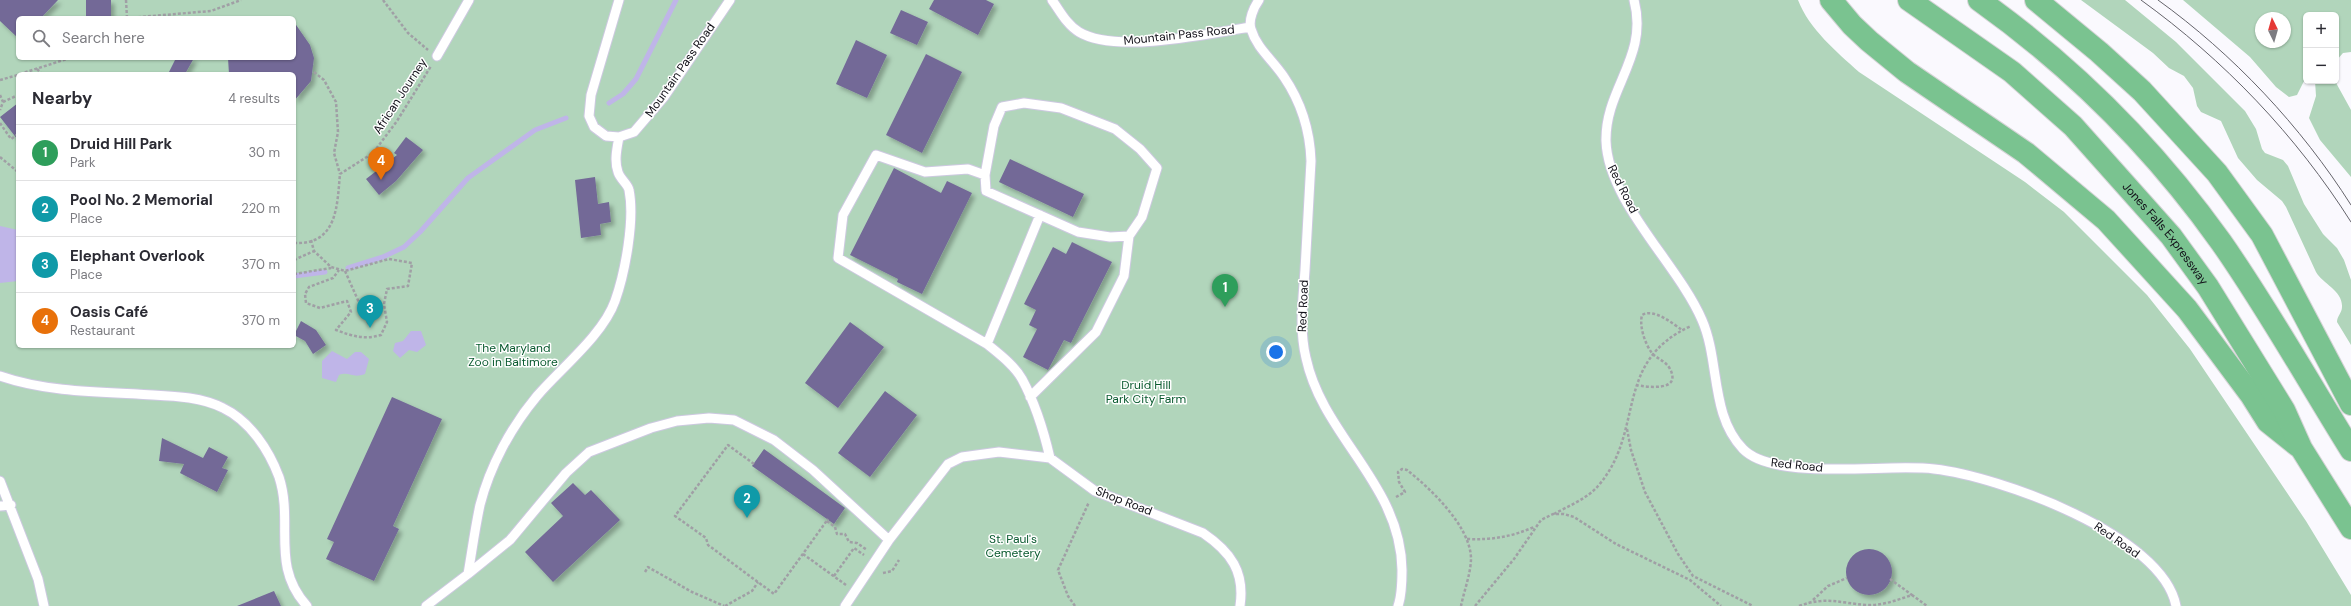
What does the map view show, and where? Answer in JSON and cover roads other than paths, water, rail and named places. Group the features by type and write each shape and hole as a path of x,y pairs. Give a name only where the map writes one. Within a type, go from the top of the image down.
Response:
{"highway":[{"path":"1831,0 1852,25 1907,72 2026,153 2106,220 2187,309 2251,395 2268,422 2301,448"},
{"name":"Jones Falls Expressway","path":"1909,0 2012,72 2073,126 2110,165 2171,236 2208,287 2284,410 2301,448 2351,528"},
{"path":"1979,0 2052,55 2092,92 2140,141 2182,191 2221,242 2256,295 2351,450"},
{"path":"2036,0 2099,52 2142,91 2217,173 2262,236 2351,404"}],"lane":[{"path":"437,56 469,0"},
{"path":"468,574 480,505 493,466 514,427 536,397 596,333 615,302 629,246 629,190 618,173 616,157 619,136 606,136 594,127 589,116 590,95 619,0"},
{"name":"Mountain Pass Road","path":"619,136 634,132 664,97 730,0"},
{"name":"Mountain Pass Road","path":"1052,0 1066,21 1079,32 1102,40 1129,42 1250,28"},
{"path":"1250,28 1252,15 1259,0"},
{"name":"Red Road","path":"1634,0 1638,19 1637,37 1632,58 1612,103 1607,123 1608,160 1627,201 1687,292 1702,320 1711,351 1720,402 1726,421 1734,438 1745,450 1758,460 1806,468 1906,466 1936,469 2002,485 2041,498 2098,525 2124,542 2156,571 2168,587 2176,606"},
{"name":"Red Road","path":"1250,28 1258,46 1284,77 1307,124 1311,161 1302,311 1302,339 1306,359 1320,397 1333,421 1377,487 1398,531 1402,550 1402,576 1398,606"},
{"path":"1030,397 1096,332 1124,276 1129,236 1142,217 1157,168 1140,149 1116,129 1061,108 1024,103 1002,107 994,126 985,175 986,191 1078,232 1110,238 1129,236"},
{"path":"985,175 968,170 925,172 876,155 843,215 838,258 987,344 1006,360 1022,378 1043,430 1050,458"},
{"path":"987,344 1040,215"},
{"path":"0,376 44,386 83,392 191,398 223,408 240,420 258,438 272,460 277,473 284,502 285,558 288,576 296,592 308,606"},
{"path":"426,606 510,540 566,472 589,452 651,428 677,421 709,418 734,420 774,440 813,470 888,540"},
{"name":"Shop Road","path":"845,606 888,540 948,464 962,457 1000,452 1050,458 1095,491 1186,525 1215,541 1236,567 1241,580 1240,606"},
{"path":"0,481 11,505 38,579 44,606"},
{"path":"0,506 11,505"}],"waterway":[{"path":"609,103 623,94 636,79 676,0"},
{"path":"348,268 383,257 404,247 420,232 468,178 535,130 566,118"},
{"path":"296,276 325,272"}],"tram line":[{"path":"2141,0 2172,23 2201,48 2256,101 2307,159 2351,222"},
{"path":"2158,0 2213,44 2264,93 2310,147 2351,205"}],"place":[{"name":"Oasis Café","path":"381,180"},
{"name":"Druid Hill Park","path":"1225,307"},
{"name":"Elephant Overlook","path":"370,328"},
{"name":"Pool No. 2 Memorial","path":"747,518"}],"park label":[{"name":"The Maryland Zoo in Baltimore","path":"513,355"},
{"name":"Druid Hill Park City Farm","path":"1146,392"},
{"name":"St. Paul's Cemetery","path":"1013,546"}]}
